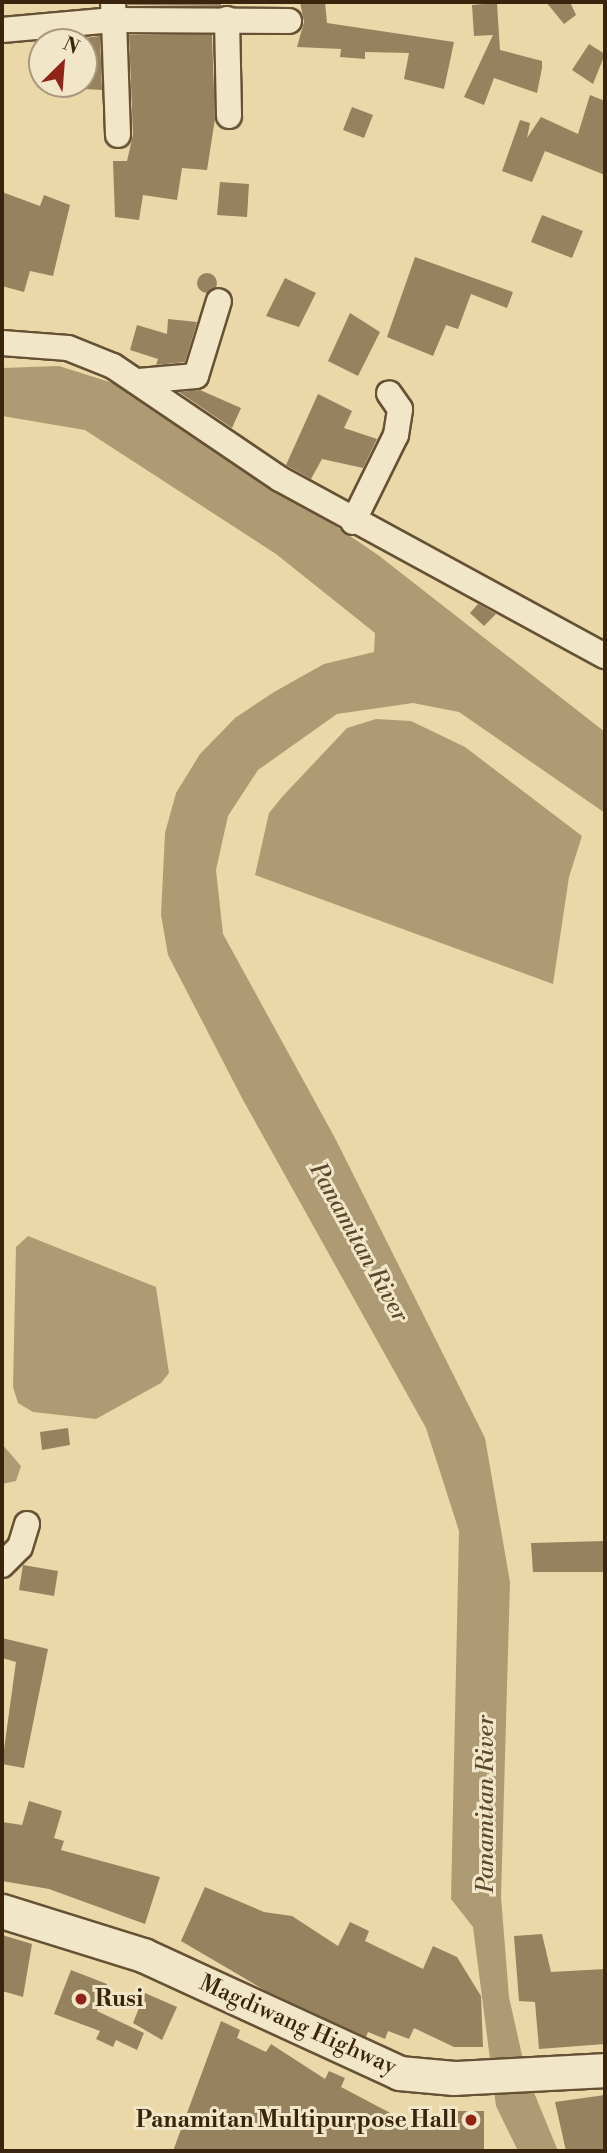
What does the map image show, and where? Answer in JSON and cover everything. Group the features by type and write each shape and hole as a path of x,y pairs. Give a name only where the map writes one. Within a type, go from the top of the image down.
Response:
{"main road":[{"name":"Magdiwang Highway","path":"2,1911 143,1955 387,2070 484,2077 590,2071"}],"street":[{"path":"114,11 118,135"},
{"path":"2,30 114,11 289,21"},
{"path":"227,19 229,116"},
{"path":"139,381 197,376 219,301"},
{"path":"2,344 68,348 139,381 279,479 605,656"},
{"path":"354,522 396,435 400,409 388,393"},
{"path":"2,1564 20,1547 27,1524"}],"water":[{"name":"Panamitan River","path":"59,366 135,390 378,555 605,732 605,813 459,712 413,703 337,714 258,770 228,816 216,870 223,934 335,1138 485,1438 510,1582 501,1897 509,1997 526,2073 558,2151 518,2151 496,2106 473,1927 451,1899 459,1531 426,1428 243,1100 168,955 161,915 165,833 176,793 200,754 235,718 274,692 324,664 374,652 375,633 276,554 85,430 2,416 2,368"},
{"path":"376,719 411,721 465,747 582,836 569,877 553,984 255,875 269,813 347,728"},
{"path":"28,1236 156,1287 169,1373 161,1383 96,1419 33,1412 18,1403 13,1387 16,1247"},
{"path":"2,1444 21,1466 16,1481 2,1484"}],"building":[{"path":"128,2 221,2 221,6 128,5"},
{"path":"300,2 325,2 327,23 454,42 444,89 404,79 409,53 365,52 365,59 340,57 341,49 297,47 304,22"},
{"path":"546,2 570,2 576,15 564,24"},
{"path":"497,3 500,50 542,61 542,68 537,93 494,78 484,105 464,97 493,35 474,36 472,5"},
{"path":"129,35 212,35 215,119 207,170 182,168 177,200 143,195 139,220 115,217 113,161 127,161 133,135"},
{"path":"100,36 102,90 98,90"},
{"path":"589,44 605,54 593,84 572,70"},
{"path":"590,95 605,101 605,175 545,151 532,182 502,171 520,120 530,123 527,138 541,117 578,134"},
{"path":"352,107 373,115 364,138 343,130"},
{"path":"220,182 249,184 247,217 217,215"},
{"path":"2,192 40,206 44,195 70,205 53,276 30,271 24,292 2,286"},
{"path":"542,215 583,231 572,258 531,242"},
{"path":"415,257 513,292 507,308 471,294 458,329 446,325 433,356 387,337"},
{"path":"207,273 214,276 217,283 214,290 207,293 200,290 197,283 200,276"},
{"path":"285,278 316,293 299,327 266,316"},
{"path":"350,313 380,332 358,376 328,361"},
{"path":"168,319 197,322 185,362 156,365 158,359 130,350 137,325 167,334"},
{"path":"200,390 241,408 232,428 179,392"},
{"path":"318,394 352,411 344,428 377,439 363,468 322,459 311,479 286,465"},
{"path":"478,604 496,614 484,626 470,613"},
{"path":"68,1428 70,1445 42,1450 40,1432"},
{"path":"605,1541 605,1572 533,1572 531,1543"},
{"path":"23,1565 58,1571 54,1596 19,1590"},
{"path":"2,1638 48,1649 24,1768 2,1764 16,1662 2,1658"},
{"path":"29,1801 62,1811 54,1838 64,1841 61,1850 160,1877 145,1924 49,1889 2,1881 2,1822 22,1825"},
{"path":"205,1887 264,1912 292,1916 338,1946 350,1922 369,1931 365,1941 423,1969 433,1946 457,1957 481,1996 483,2047 454,2047 414,2028 409,2039 388,2031 385,2039 368,2032 366,2037 266,1991 181,1941"},
{"path":"542,1934 551,1972 605,1969 605,2044 539,2049 535,2002 519,2001 514,1936"},
{"path":"2,1935 32,1944 23,1997 2,1991"},
{"name":"Rusi","path":"71,1970 107,1984 97,2011 144,2033 137,2050 116,2040 113,2047 96,2039 100,2031 54,2014"},
{"path":"145,1993 177,2007 162,2040 133,2023"},
{"path":"221,2021 240,2030 237,2038 266,2052 271,2044 325,2079 329,2071 345,2078 341,2087 415,2126 418,2116 458,2129 458,2111 484,2111 484,2151 173,2151"},
{"path":"605,2095 605,2150 566,2151 555,2102"}],"place":[{"name":"Rusi","path":"81,1999"},
{"name":"Panamitan Multipurpose Hall","path":"471,2120"}]}
